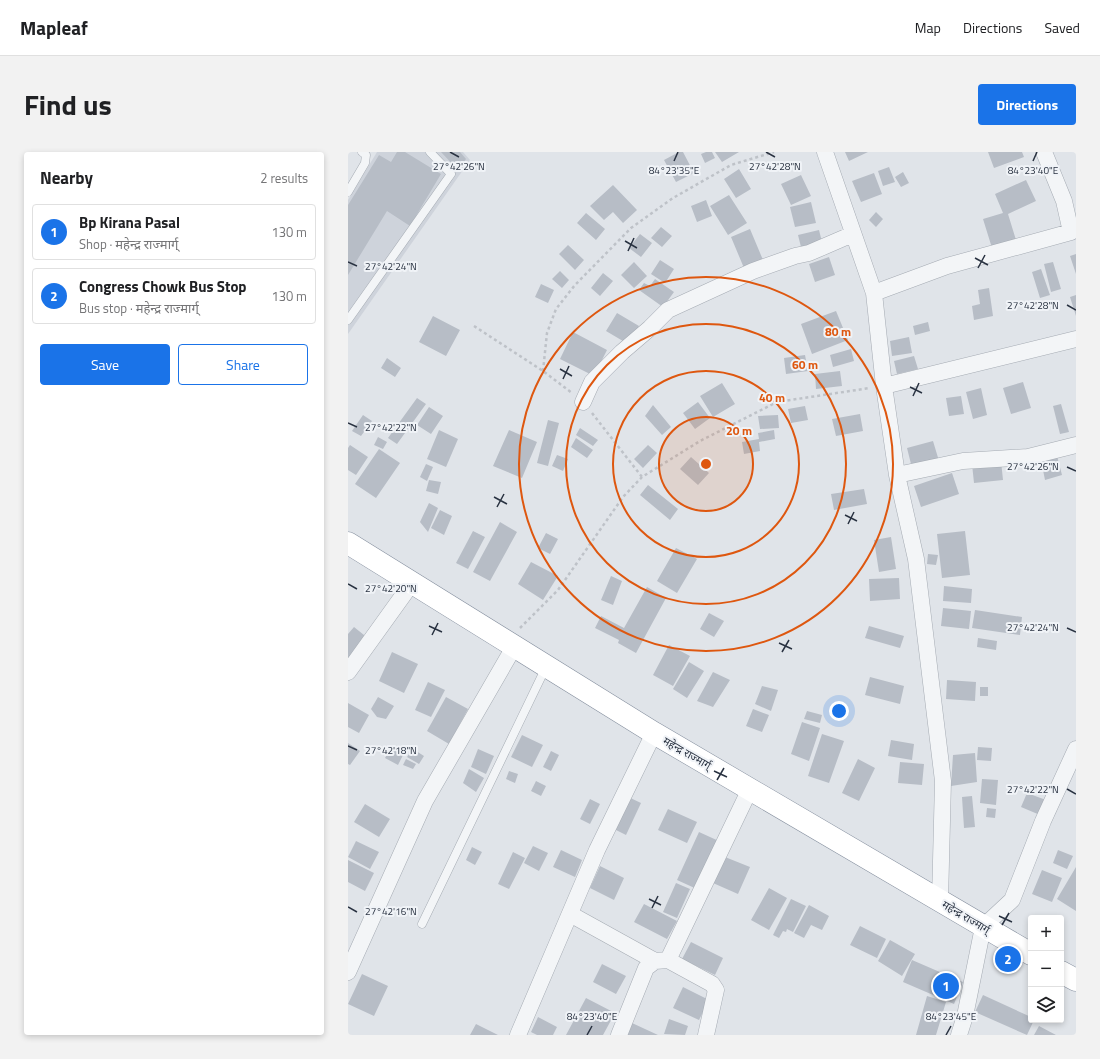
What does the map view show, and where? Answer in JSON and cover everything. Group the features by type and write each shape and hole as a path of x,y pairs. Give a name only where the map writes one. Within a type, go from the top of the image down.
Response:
{"highway":[{"name":"महेन्द्र राज्मार्ग्","path":"348,543 654,733 1028,952"},
{"path":"1064,974 1076,980"}],"street":[{"path":"825,152 874,293 884,386 897,475 916,560 943,781 940,901"},
{"path":"874,293 947,266 1071,232 1070,199 1044,152"},
{"path":"583,402 592,382 668,310 753,271 795,256 809,254 853,234"},
{"path":"884,386 1076,339"},
{"path":"897,475 963,461 1028,457 1076,446"},
{"path":"348,672 412,583"},
{"path":"348,972 425,801 509,644"},
{"path":"518,1035 597,850 654,733"},
{"path":"959,1035 965,1016 983,927 1012,900 1043,821 1076,749"},
{"path":"619,1035 646,968 662,961 750,789"},
{"path":"570,914 662,961 712,984 716,990 706,1035"}],"lane":[{"path":"348,320 451,174 430,152"},
{"path":"348,192 365,163 366,153"},
{"path":"422,924 546,666"}],"path":[{"path":"543,371 547,333 556,309 575,285 631,228 673,198 731,165 774,152"},
{"path":"474,326 543,371 583,402 642,478"},
{"path":"509,644 518,631 558,590 622,497 642,478 700,441 777,402 884,386"}],"shaded area":[{"path":"377,152 463,152 470,160 348,334 348,200"}],"building":[{"path":"397,152 405,152 441,174 410,226 387,211 348,275 348,205 379,155 391,162"},
{"path":"441,152 460,152 466,159 458,170"},
{"path":"679,152 683,152 694,173 676,182 664,160"},
{"path":"712,152 715,158 705,163 701,154"},
{"path":"715,152 739,152 722,162"},
{"path":"845,152 868,152 849,161"},
{"path":"988,152 1022,152 1024,157 994,168"},
{"path":"889,167 895,182 883,186 878,171"},
{"path":"739,169 751,189 736,198 724,179"},
{"path":"903,172 909,183 901,187 895,177"},
{"path":"874,173 882,194 861,202 852,181"},
{"path":"801,175 811,196 791,205 781,184"},
{"path":"1026,180 1036,201 1008,214 1016,240 992,248 983,219 1003,213 995,194"},
{"path":"613,185 637,210 623,223 613,212 604,220 590,206"},
{"path":"729,195 747,223 728,235 710,206"},
{"path":"706,200 712,216 697,222 691,206"},
{"path":"811,202 816,223 795,227 790,207"},
{"path":"876,212 883,219 876,227 869,220"},
{"path":"586,213 605,229 596,240 577,223"},
{"path":"661,227 672,236 662,247 651,238"},
{"path":"750,229 763,260 744,268 731,237"},
{"path":"819,230 823,246 802,251 798,235"},
{"path":"640,234 652,243 641,257 629,248"},
{"path":"568,245 584,260 575,270 559,254"},
{"path":"1076,254 1076,274 1070,256"},
{"path":"829,257 835,275 815,282 809,264"},
{"path":"660,260 674,269 665,283 651,274"},
{"path":"634,262 647,276 634,288 621,275"},
{"path":"1053,262 1061,289 1051,292 1044,264"},
{"path":"1041,269 1050,295 1040,298 1032,272"},
{"path":"560,271 569,280 562,288 552,279"},
{"path":"603,273 613,281 600,296 591,288"},
{"path":"655,279 674,292 663,307 639,290 644,283 650,286"},
{"path":"541,284 554,290 548,303 535,297"},
{"path":"989,288 993,316 974,320 972,306 980,304 978,290"},
{"path":"1076,295 1076,316 1070,297"},
{"path":"836,311 848,340 812,354 801,324"},
{"path":"617,313 639,326 628,344 606,331"},
{"path":"433,316 460,330 446,356 419,342"},
{"path":"928,322 930,331 915,335 913,326"},
{"path":"573,332 607,350 594,376 560,359"},
{"path":"909,337 912,353 892,356 890,341"},
{"path":"851,349 854,361 833,367 830,355"},
{"path":"805,355 808,371 786,374 784,358"},
{"path":"914,356 918,369 897,374 894,361"},
{"path":"387,358 401,368 395,377 381,368"},
{"path":"840,371 842,386 816,389 815,374"},
{"path":"1023,382 1031,408 1011,414 1003,388"},
{"path":"722,383 735,404 713,417 700,396"},
{"path":"981,388 987,415 973,419 966,392"},
{"path":"961,396 964,414 949,416 946,398"},
{"path":"417,398 426,404 397,444 388,438"},
{"path":"698,402 710,418 695,429 683,413"},
{"path":"1061,404 1069,432 1060,434 1053,406"},
{"path":"653,405 671,427 662,435 645,416"},
{"path":"805,406 808,420 791,423 788,409"},
{"path":"429,407 443,416 431,434 417,425"},
{"path":"860,414 863,431 836,436 832,419"},
{"path":"363,415 372,421 361,436 352,431"},
{"path":"778,415 779,428 760,429 758,416"},
{"path":"548,420 559,423 548,466 537,463"},
{"path":"580,428 598,440 593,446 576,435"},
{"path":"439,430 458,439 446,467 427,459"},
{"path":"509,430 537,442 522,478 493,466"},
{"path":"774,430 775,439 759,442 760,451 744,454 742,442 759,439 758,433"},
{"path":"378,437 387,442 383,449 374,445"},
{"path":"576,438 593,450 587,458 571,447"},
{"path":"933,441 939,461 912,468 907,448"},
{"path":"350,445 368,457 356,475 348,470 348,448"},
{"path":"648,445 657,453 643,468 634,459"},
{"path":"379,449 400,463 376,498 355,484"},
{"path":"557,455 568,459 563,471 552,466"},
{"path":"1057,456 1062,475 1045,480 1041,460"},
{"path":"691,457 709,473 698,485 680,469"},
{"path":"1001,461 1003,480 974,483 972,464"},
{"path":"426,464 433,467 427,481 420,477"},
{"path":"952,473 959,494 921,507 914,486"},
{"path":"429,480 441,482 438,494 426,491"},
{"path":"648,485 678,509 670,520 640,495"},
{"path":"864,489 867,504 834,510 831,494"},
{"path":"429,503 438,508 428,532 420,522"},
{"path":"440,510 452,516 444,535 431,528"},
{"path":"500,522 517,532 490,581 473,572"},
{"path":"473,531 485,537 468,569 456,563"},
{"path":"965,531 970,575 942,578 937,534"},
{"path":"546,533 558,539 550,554 538,548"},
{"path":"891,537 896,569 879,572 874,540"},
{"path":"676,548 697,559 677,593 657,581"},
{"path":"928,554 938,555 936,565 927,564"},
{"path":"531,562 558,576 543,600 518,584"},
{"path":"611,576 622,581 613,605 601,600"},
{"path":"899,578 900,599 870,601 869,579"},
{"path":"944,586 972,589 971,603 943,601"},
{"path":"647,587 666,598 636,653 618,643 619,640 595,628 601,616 624,628"},
{"path":"943,608 971,611 969,629 941,626"},
{"path":"975,610 1022,617 1020,635 972,628"},
{"path":"709,613 724,621 714,637 700,629"},
{"path":"869,626 904,636 900,648 865,638"},
{"path":"354,627 369,639 348,665 348,634"},
{"path":"978,638 997,641 996,650 977,647"},
{"path":"669,645 690,656 673,686 653,675"},
{"path":"392,652 418,664 404,693 379,681"},
{"path":"689,662 704,671 687,698 673,689"},
{"path":"713,672 730,680 713,707 697,701"},
{"path":"870,677 904,686 900,704 865,695"},
{"path":"947,680 976,682 975,701 946,699"},
{"path":"428,682 445,690 431,717 415,710"},
{"path":"762,686 778,690 771,711 755,704"},
{"path":"980,687 988,687 988,696 980,696"},
{"path":"378,697 394,706 386,719 377,717 371,709"},
{"path":"446,697 468,709 449,744 427,731"},
{"path":"348,703 369,715 359,733 348,727"},
{"path":"753,709 769,715 762,732 746,726"},
{"path":"807,711 822,715 820,723 804,719"},
{"path":"802,722 820,728 809,761 791,754"},
{"path":"822,734 844,741 829,783 808,776"},
{"path":"522,735 543,745 532,767 511,757"},
{"path":"891,740 914,744 912,760 888,756"},
{"path":"348,743 360,751 350,765 348,764"},
{"path":"392,746 404,753 398,765 385,758"},
{"path":"978,747 992,748 991,761 977,760"},
{"path":"413,749 424,756 419,764 407,757"},
{"path":"478,749 494,756 486,774 471,767"},
{"path":"551,751 559,755 551,771 543,767"},
{"path":"975,753 977,782 951,786 953,755"},
{"path":"406,759 416,764 413,769 403,765"},
{"path":"858,759 875,768 859,801 842,793"},
{"path":"900,762 924,764 922,785 898,783"},
{"path":"469,769 484,778 476,792 463,783"},
{"path":"509,771 518,774 515,783 506,779"},
{"path":"982,779 998,780 996,805 980,803"},
{"path":"536,781 546,786 541,796 531,791"},
{"path":"1027,793 1046,800 1040,815 1021,807"},
{"path":"624,795 641,803 626,835 610,827"},
{"path":"972,796 975,827 964,828 962,797"},
{"path":"590,799 600,804 590,824 580,819"},
{"path":"365,804 390,819 379,837 354,822"},
{"path":"987,808 996,809 995,818 986,817"},
{"path":"668,809 697,822 687,843 658,830"},
{"path":"699,832 721,842 699,890 677,880"},
{"path":"356,841 379,852 370,869 348,857"},
{"path":"533,846 548,853 539,871 524,863"},
{"path":"472,847 482,852 475,865 466,860"},
{"path":"561,850 582,860 575,877 553,867"},
{"path":"1058,850 1073,856 1067,869 1053,863"},
{"path":"513,852 525,858 509,889 498,884"},
{"path":"725,857 750,867 738,894 713,883"},
{"path":"348,860 374,873 365,891 348,882"},
{"path":"600,866 624,878 614,900 590,888"},
{"path":"1076,867 1076,911 1057,899"},
{"path":"1042,870 1062,878 1052,902 1032,894"},
{"path":"676,883 690,889 677,918 663,912"},
{"path":"769,888 787,898 769,930 751,920"},
{"path":"791,899 806,906 793,932 787,929 786,932 783,931 779,938 773,935"},
{"path":"644,904 677,921 667,939 634,922"},
{"path":"809,905 829,916 822,930 811,925 804,938 794,933"},
{"path":"860,926 886,939 877,958 850,945"},
{"path":"890,940 915,954 902,976 878,961"},
{"path":"691,942 723,958 715,975 682,959"},
{"path":"912,960 963,982 954,1004 903,982"},
{"path":"602,964 626,976 616,994 593,982"},
{"path":"362,974 388,986 374,1016 348,1004"},
{"path":"683,987 709,1000 699,1020 673,1008"},
{"path":"983,995 1028,1016 1028,1023 1033,1023 1027,1035 975,1012"},
{"path":"927,996 946,1002 936,1035 916,1035"},
{"path":"586,998 615,1013 603,1035 566,1035"},
{"path":"538,1017 557,1027 553,1035 537,1035 531,1032"},
{"path":"669,1019 688,1026 685,1035 664,1034"},
{"path":"632,1023 658,1035 626,1035"},
{"path":"476,1024 498,1035 470,1035"},
{"path":"1039,1026 1056,1035 1034,1035"}],"place":[{"name":"Congress Chowk Bus Stop","path":"1008,959"},
{"name":"Bp Kirana Pasal","path":"946,986"}]}
